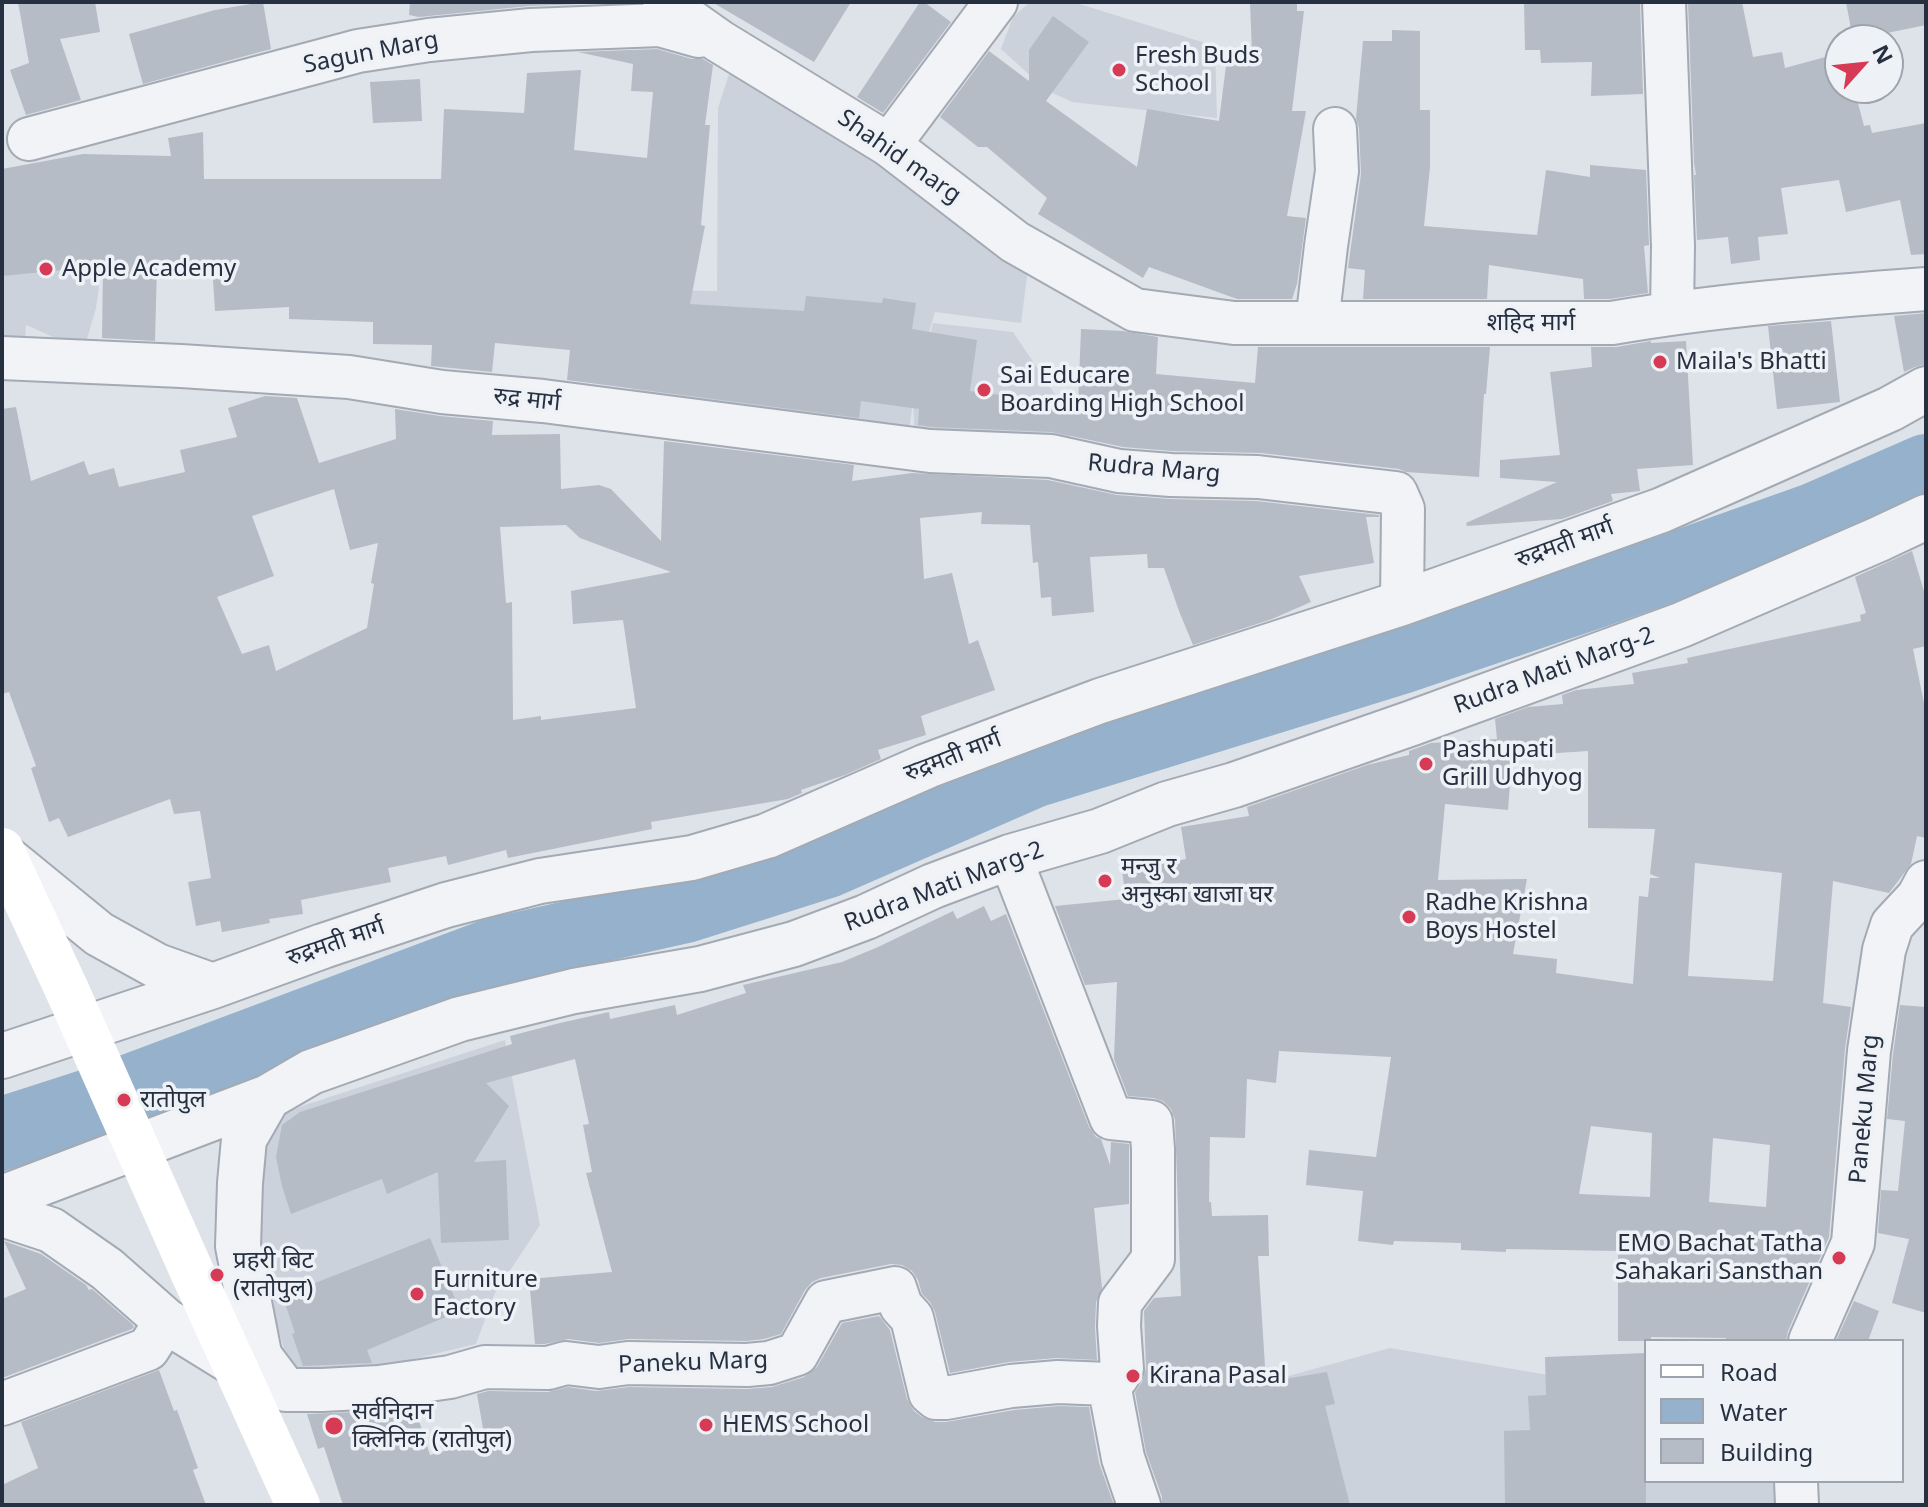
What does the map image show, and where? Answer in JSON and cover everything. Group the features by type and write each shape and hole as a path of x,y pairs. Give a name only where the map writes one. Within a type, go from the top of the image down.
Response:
{"main road":[{"path":"3,861 67,990 193,1274 246,1358 298,1505"}],"street":[{"name":"Shahid marg","path":"664,2 719,41 889,145 1015,242 1135,310"},
{"path":"889,145 996,2"},
{"path":"1664,2 1672,200 1672,313"},
{"name":"Sagun Marg","path":"29,139 358,51 429,40 531,30 660,25 719,41"},
{"path":"1317,323 1337,171 1335,129"},
{"name":"शहिद मार्ग","path":"1135,310 1234,323 1612,323 1759,302 1926,289"},
{"name":"रुद्र मार्ग","path":"2,358 349,377 442,392 543,401 930,451 1051,456"},
{"name":"रुद्रमती मार्ग","path":"2,1056 446,905 540,881 692,858 767,836 927,766 1100,701 1402,603 1662,510 1890,409 1926,389"},
{"name":"Rudra Marg","path":"1051,456 1119,471 1258,477 1396,493 1403,509 1402,603"},
{"name":"Rudra Mati Marg-2","path":"2,1198 268,1097 311,1072 460,1019 574,991 700,969 794,944 1010,857 1100,831 1167,804 1249,780 1681,625 1926,517"},
{"path":"1010,857 1111,1118 1151,1122 1153,1259 1120,1303 1122,1369 1109,1384 1123,1458 1139,1505"},
{"path":"3,861 99,934 157,966 213,986"},
{"name":"Paneku Marg","path":"1811,1339 1853,1243 1869,1051 1884,950 1892,925 1918,897 1926,882"},
{"path":"2,1214 51,1230 107,1269 166,1321 246,1358 238,1246 240,1183 244,1139 268,1097"},
{"name":"Paneku Marg","path":"246,1358 286,1390 379,1387 450,1377 485,1367 548,1368 566,1363 599,1367 628,1363 769,1363 797,1354 826,1302 895,1288 901,1306 912,1318 930,1393 936,1398 1058,1382 1109,1384"},
{"path":"2,1404 148,1349 166,1321"},
{"path":"1796,1483 1797,1505"}],"shaded area":[{"name":"Fresh Buds School","path":"1030,2 1073,2 1215,46 1217,118 1072,102 1046,90 1001,49 1013,17"},
{"path":"733,62 1028,269 1021,323 935,312 916,378 919,382 933,323 1013,332 1073,421 1067,456 915,436 913,403 906,451 630,421 639,290 717,291 718,108"},
{"name":"Apple Academy","path":"2,190 87,258 99,287 87,339 76,347 26,325 25,343 2,359"},
{"path":"505,1040 540,1225 494,1295 476,1344 301,1386 287,1359 263,1278 256,1230 265,1145 281,1114"},
{"path":"1390,1348 1548,1375 1644,1479 1644,1483 1780,1483 1789,1505 1302,1505 1270,1381"}],"water":[{"path":"221,1025 245,1089 2,1172 2,1102"}],"building":[{"path":"18,2 95,2 100,32 60,39 81,100 26,115 10,70 29,63"},
{"path":"263,2 271,49 143,84 129,34 215,10"},
{"path":"410,2 634,2 529,6 419,17 409,15"},
{"path":"712,2 851,2 814,62"},
{"path":"920,2 951,22 883,113 857,97"},
{"path":"1250,2 1297,2 1297,11 1304,11 1292,111 1306,111 1287,216 1306,218 1292,299 1237,299 1149,267 1143,278 1038,214 1047,198 987,147 978,147 940,117 989,51 1029,81 1029,50 1053,16 1089,42 1046,101 1137,167 1147,109 1219,121 1228,50 1252,53"},
{"path":"1524,2 1640,2 1643,94 1591,96 1592,62 1541,63 1540,50 1525,50"},
{"path":"1688,2 1742,2 1753,57 1782,52 1785,68 1824,57 1824,104 1858,104 1864,126 1870,125 1872,133 1926,123 1926,254 1911,255 1900,200 1846,212 1839,180 1781,188 1788,234 1758,237 1760,260 1731,264 1728,237 1697,240"},
{"path":"1846,2 1926,2 1926,25 1904,30 1904,24 1850,24"},
{"path":"1392,30 1420,31 1420,110 1430,110 1430,167 1424,226 1537,235 1546,170 1590,177 1590,165 1646,170 1649,245 1644,246 1648,293 1610,299 1584,299 1583,279 1489,265 1487,299 1363,299 1365,270 1348,268 1361,174 1356,118 1363,41 1392,41"},
{"path":"657,49 703,59 713,65 705,125 710,125 701,225 705,226 690,304 804,311 806,296 882,303 883,298 916,303 912,329 977,340 970,391 1078,405 1081,329 1158,337 1156,374 1255,383 1258,347 1490,347 1479,477 1406,472 1261,453 1123,447 1052,432 932,427 918,425 919,409 861,401 859,418 567,380 570,350 495,343 492,372 431,366 432,345 373,344 373,322 289,319 289,307 215,311 212,264 157,266 155,341 102,338 103,266 2,276 2,169 83,154 171,156 168,138 203,132 204,179 441,179 444,109 524,113 527,73 581,70 574,150 647,158 653,92 631,91 633,64 578,52"},
{"path":"420,79 422,121 373,123 370,82"},
{"path":"1926,313 1926,364 1904,372 1894,316"},
{"path":"1831,321 1840,402 1777,409 1768,326"},
{"path":"1651,341 1686,341 1693,465 1637,469 1640,491 1611,494 1613,501 1562,519 1467,526 1466,523 1557,482 1500,478 1500,460 1560,455 1550,372 1592,367 1591,347 1616,347"},
{"path":"265,396 297,398 319,463 396,439 395,409 493,421 492,435 560,434 561,489 599,485 611,489 661,541 664,441 854,465 852,481 912,473 1048,480 1117,495 1256,501 1379,515 1366,517 1374,563 1299,576 1311,602 1272,619 1193,645 1164,568 1148,568 1147,554 1090,557 1094,612 1052,616 1051,597 1041,598 1038,562 1033,563 1030,525 981,524 982,512 920,518 924,579 952,573 969,644 978,640 995,690 921,716 926,735 878,750 881,759 801,790 802,793 788,799 651,822 652,829 508,858 506,850 448,865 446,856 388,868 391,882 301,900 303,914 269,919 270,923 222,932 220,921 196,926 188,882 211,878 200,811 174,814 170,799 68,837 59,818 49,822 31,768 36,766 9,692 2,694 2,409 16,407 31,481 84,461 89,475 114,468 119,487 185,472 180,450 237,437 228,408","holes":["334,489 350,550 378,543 367,628 276,671 269,645 242,654 217,597 274,576 252,516","566,525 580,538 671,572 571,591 573,624 623,620 636,708 541,720 541,716 513,720 512,602 506,603 500,527"]},
{"path":"1912,551 1926,598 1926,646 1913,649 1926,713 1926,838 1917,836 1911,864 1889,893 1833,881 1823,1003 1851,1007 1829,1237 1786,1339 1651,1337 1644,1341 1618,1341 1618,1251 1506,1249 1506,1252 1461,1250 1461,1243 1394,1241 1393,1245 1358,1241 1363,1191 1306,1185 1309,1150 1376,1157 1391,1057 1279,1051 1276,1083 1247,1079 1245,1138 1210,1137 1209,1202 1212,1216 1268,1215 1269,1256 1258,1256 1266,1382 1327,1372 1335,1404 1325,1406 1350,1505 1162,1505 1146,1452 1135,1392 1146,1368 1144,1311 1154,1298 1181,1296 1175,1120 1171,1109 1163,1101 1128,1096 1114,1059 1117,982 1085,985 1055,906 1126,899 1122,870 1186,859 1181,827 1249,816 1247,807 1367,765 1409,755 1409,751 1431,743 1497,739 1495,719 1528,707 1563,704 1562,695 1576,690 1634,684 1632,673 1688,663 1687,658 1861,621 1860,615 1866,613 1855,577","holes":["1588,751 1588,828 1655,829 1650,874 1660,878 1650,878 1648,897 1639,896 1633,984 1556,973 1557,959 1513,954 1527,879 1438,880 1445,804 1508,810 1512,756","1695,863 1782,873 1773,981 1688,976","1591,1126 1652,1133 1650,1197 1579,1194","1713,1138 1770,1145 1766,1207 1709,1202"]},
{"path":"984,906 991,921 1006,914 1089,1127 1101,1139 1110,1165 1111,1142 1129,1144 1129,1204 1094,1208 1102,1288 1096,1302 1097,1360 1056,1358 1009,1362 950,1373 930,1302 922,1294 912,1271 902,1265 891,1264 812,1282 781,1334 764,1339 628,1339 599,1343 568,1339 535,1344 529,1279 612,1272 586,1173 592,1172 583,1125 589,1124 575,1059 486,1083 509,1106 474,1162 506,1160 509,1240 441,1243 438,1172 387,1194 382,1179 291,1214 276,1157 282,1125 300,1112 512,1044 510,1036 560,1023 609,1012 610,1019 675,1005 677,1015 746,993 743,985 842,962 953,911 957,919"},
{"path":"1900,1005 1926,1007 1926,1313 1892,1303 1909,1239 1878,1233 1881,1190 1898,1191 1905,1121 1887,1119"},
{"path":"430,1238 460,1311 367,1350 372,1363 303,1366 284,1300 288,1299 287,1294"},
{"path":"4,1241 41,1254 89,1290 92,1289 134,1327 2,1378 2,1299 26,1289"},
{"path":"1854,1301 1879,1311 1869,1339 1837,1339"},
{"path":"879,1316 890,1330 907,1399 922,1417 946,1422 1014,1410 1089,1407 1099,1463 1114,1505 343,1505 324,1447 318,1449 307,1414 410,1407 415,1422 419,1421 430,1455 485,1440 477,1394 488,1391 548,1392 568,1387 596,1391 629,1387 772,1387 804,1377 817,1367 842,1323"},
{"path":"1644,1353 1646,1505 1505,1505 1504,1431 1530,1430 1528,1396 1546,1395 1545,1357"},
{"path":"159,1370 198,1468 193,1470 206,1505 2,1505 2,1485 38,1468 21,1422"}],"waterway":[{"path":"2,1131 98,1100 493,952 685,909 827,864 1033,774 1401,660 1596,594 1816,516 1926,468"}],"place":[{"name":"Fresh Buds School","path":"1119,70"},
{"name":"Apple Academy","path":"46,269"},
{"name":"Maila's Bhatti","path":"1660,362"},
{"name":"Sai Educare Boarding High School","path":"984,390"},
{"name":"Pashupati Grill Udhyog","path":"1426,764"},
{"name":"मन्जु र अनुस्का खाजा घर","path":"1105,881"},
{"name":"Radhe Krishna Boys Hostel","path":"1409,917"},
{"name":"रातोपुल","path":"124,1100"},
{"name":"EMO Bachat Tatha Sahakari Sansthan","path":"1839,1258"},
{"name":"प्रहरी बिट (रातोपुल)","path":"217,1275"},
{"name":"Furniture Factory","path":"417,1294"},
{"name":"Kirana Pasal","path":"1133,1376"},
{"name":"HEMS School","path":"706,1425"},
{"name":"सर्वनिदान क्लिनिक (रातोपुल)","path":"334,1426"}]}
